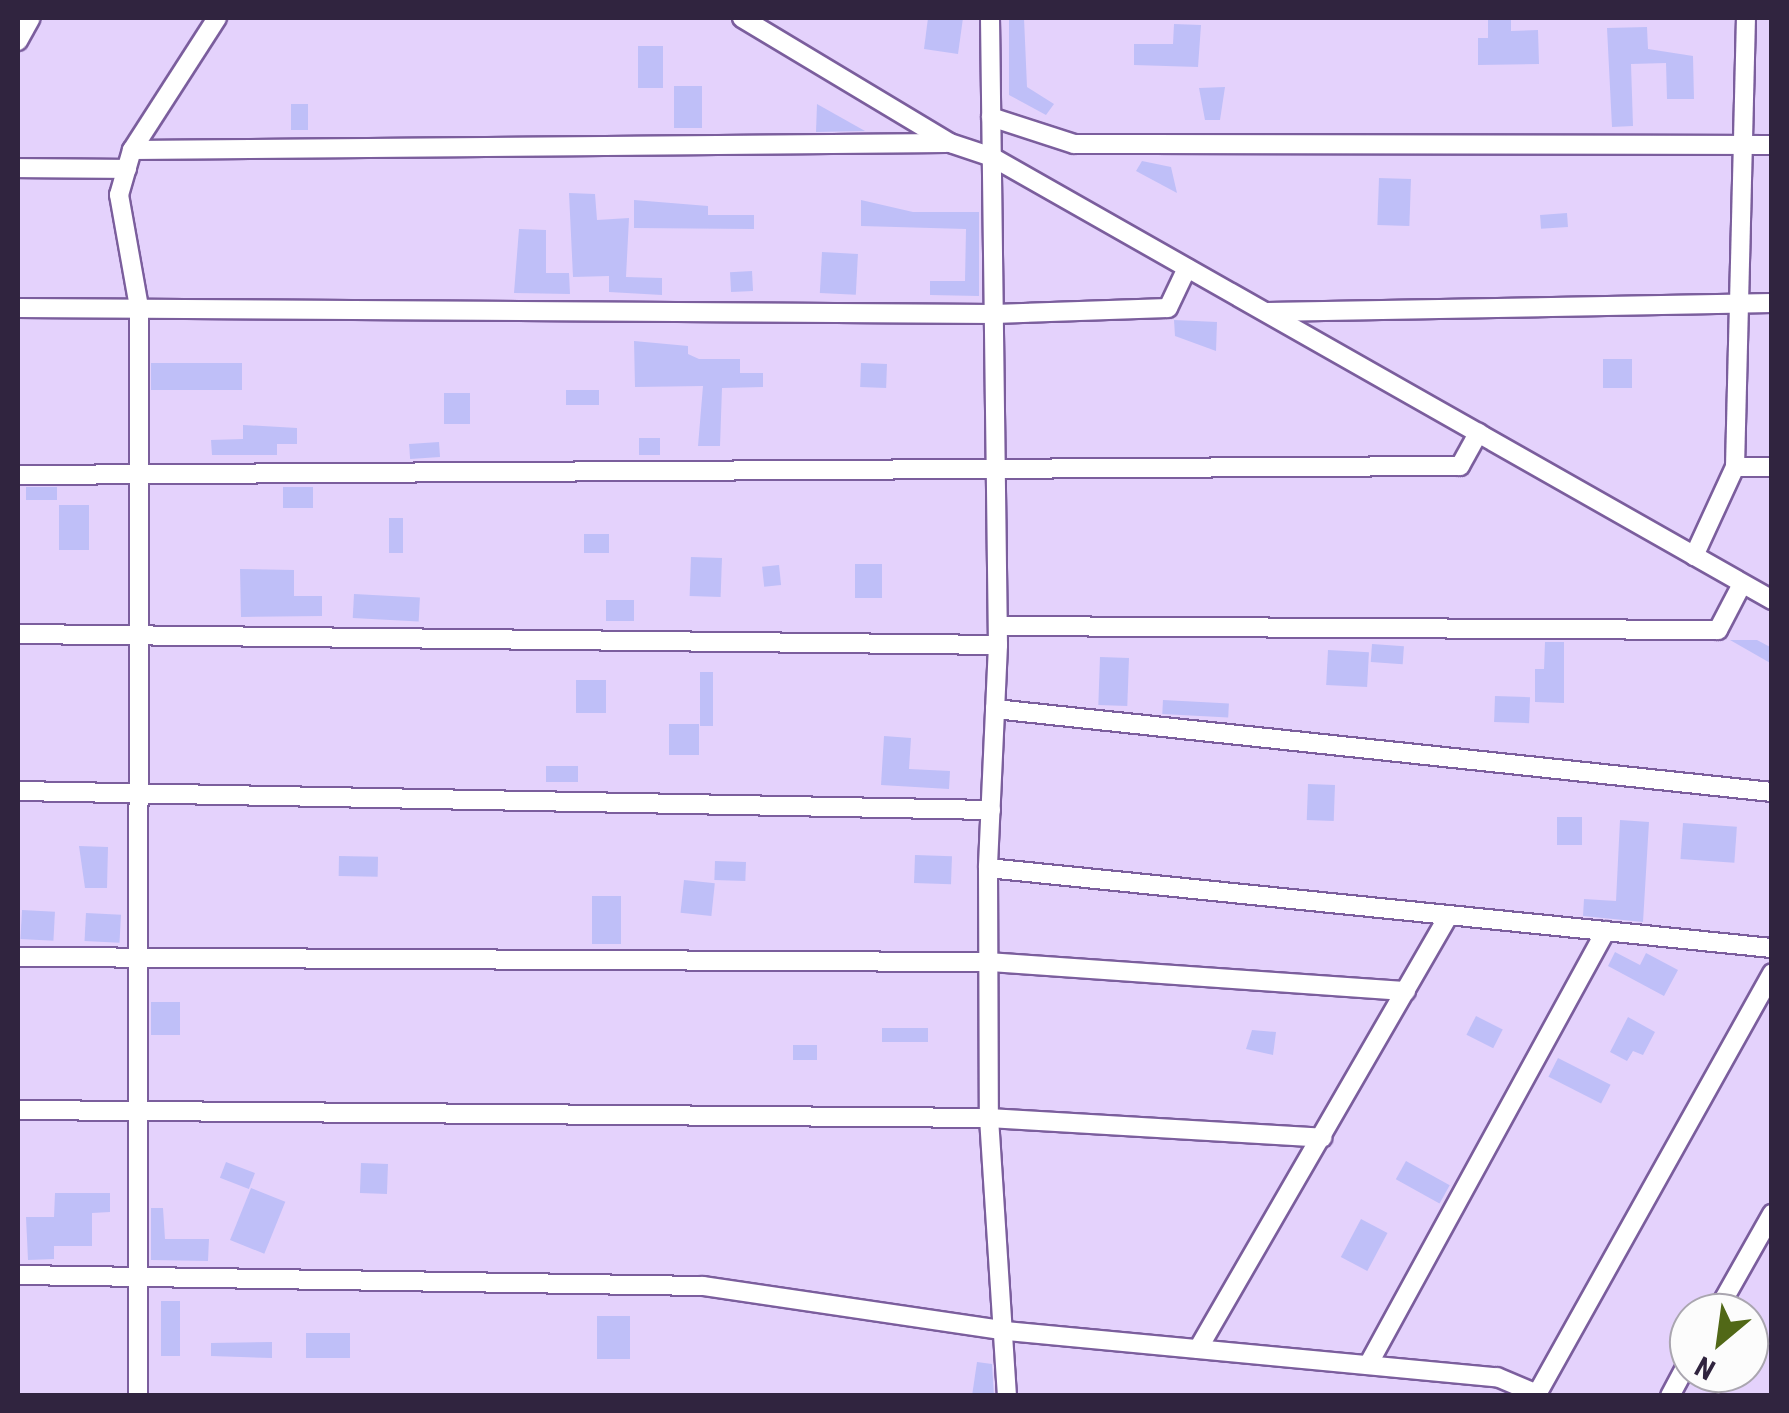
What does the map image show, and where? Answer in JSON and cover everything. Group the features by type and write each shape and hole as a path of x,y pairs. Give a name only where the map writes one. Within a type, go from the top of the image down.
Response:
{"street":[{"path":"18,41 31,18"},
{"path":"138,1396 140,307 119,195 129,160 218,18"},
{"path":"742,18 770,25 950,144 992,157 1772,600"},
{"path":"990,18 998,636 988,868 989,1118 1006,1331 1007,1396"},
{"path":"1694,556 1735,466 1744,302 1746,18"},
{"path":"992,117 1074,144 1772,145"},
{"path":"18,168 129,160 950,144"},
{"path":"18,308 994,314 1168,308 1188,268"},
{"path":"1264,312 1772,303"},
{"path":"18,475 996,473 1460,466 1478,434"},
{"path":"1735,466 1772,467"},
{"path":"18,634 998,636 1718,630 1742,584"},
{"path":"995,709 1772,792"},
{"path":"18,791 139,790 991,810"},
{"path":"988,868 1772,948"},
{"path":"1198,1349 1449,915"},
{"path":"1368,1365 1606,931"},
{"path":"18,957 988,962 1406,991"},
{"path":"18,1275 703,1286 1006,1331 1497,1377 1537,1394 1772,973"},
{"path":"18,1110 989,1118 1322,1138"},
{"path":"1727,1293 1772,1214"}],"building":[{"path":"928,18 963,18 958,54 924,49"},
{"path":"1009,18 1024,18 1027,87 1054,104 1046,115 1009,95"},
{"path":"1488,18 1511,18 1511,31 1538,30 1539,64 1478,65 1478,38 1488,38"},
{"path":"1174,24 1201,25 1198,67 1134,65 1134,44 1173,44"},
{"path":"1647,27 1648,49 1693,56 1694,99 1667,99 1666,63 1631,64 1633,126 1612,127 1607,28"},
{"path":"638,46 663,46 663,88 638,88"},
{"path":"674,86 702,86 702,128 674,128"},
{"path":"1225,87 1220,120 1205,120 1199,88"},
{"path":"291,104 308,104 308,130 291,130"},
{"path":"817,104 865,131 816,132"},
{"path":"1142,161 1171,167 1177,193 1136,171"},
{"path":"1379,178 1411,179 1409,226 1377,225"},
{"path":"569,193 595,194 597,220 629,218 626,277 662,278 662,295 609,292 609,276 573,277"},
{"path":"634,200 708,206 708,215 754,215 754,229 634,228"},
{"path":"861,200 913,212 979,212 979,296 930,295 930,281 965,281 966,229 861,226"},
{"path":"1567,213 1568,227 1541,229 1540,215"},
{"path":"519,229 546,230 546,273 569,273 570,294 514,293"},
{"path":"822,252 858,254 856,295 820,293"},
{"path":"752,271 753,291 731,292 730,272"},
{"path":"1174,320 1217,322 1216,351 1175,336"},
{"path":"634,341 688,346 688,354 699,359 740,359 740,373 763,373 763,387 722,388 720,446 698,446 703,386 635,387"},
{"path":"1603,359 1632,359 1632,388 1603,388"},
{"path":"151,363 242,363 242,390 151,390"},
{"path":"861,363 887,364 886,388 860,387"},
{"path":"566,390 599,390 599,405 566,405"},
{"path":"444,393 470,393 470,424 444,424"},
{"path":"243,425 297,428 297,444 277,444 277,455 212,455 211,440 243,439"},
{"path":"639,438 660,438 660,455 639,455"},
{"path":"439,442 440,457 410,459 409,444"},
{"path":"26,487 57,487 57,500 26,500"},
{"path":"283,487 313,487 313,508 283,508"},
{"path":"59,505 89,505 89,550 59,550"},
{"path":"389,518 403,518 403,553 389,553"},
{"path":"584,534 609,534 609,553 584,553"},
{"path":"691,557 722,558 721,597 690,596"},
{"path":"855,564 882,564 882,598 855,598"},
{"path":"779,565 781,585 764,587 762,567"},
{"path":"240,569 294,570 294,596 322,596 322,616 241,617"},
{"path":"354,594 420,597 419,621 353,618"},
{"path":"606,600 634,600 634,621 606,621"},
{"path":"1730,640 1757,640 1772,648 1772,664"},
{"path":"1545,642 1564,642 1564,703 1535,702 1535,669 1544,669"},
{"path":"1372,644 1404,646 1403,664 1371,662"},
{"path":"1328,650 1369,652 1367,687 1326,685"},
{"path":"1100,657 1129,658 1127,706 1098,705"},
{"path":"700,672 713,672 713,726 700,726"},
{"path":"576,680 606,680 606,713 576,713"},
{"path":"1495,696 1530,697 1529,723 1494,722"},
{"path":"1163,700 1229,703 1228,717 1162,714"},
{"path":"669,724 699,724 699,755 669,755"},
{"path":"884,736 911,738 909,769 950,771 949,789 881,785"},
{"path":"546,766 578,766 578,782 546,782"},
{"path":"1308,784 1335,785 1334,821 1307,820"},
{"path":"1557,817 1582,817 1582,845 1557,845"},
{"path":"1620,820 1649,822 1643,922 1583,916 1584,899 1616,901"},
{"path":"1683,823 1737,827 1734,863 1680,859"},
{"path":"79,846 108,847 107,888 85,888"},
{"path":"915,855 952,856 951,884 914,883"},
{"path":"339,856 378,857 378,877 339,876"},
{"path":"715,861 746,862 745,881 714,880"},
{"path":"684,880 715,883 711,916 681,913"},
{"path":"592,896 621,896 621,944 592,944"},
{"path":"22,910 55,912 53,941 20,939"},
{"path":"86,913 121,915 119,943 85,941"},
{"path":"1615,952 1640,965 1646,953 1678,970 1664,996 1608,966"},
{"path":"151,1002 180,1002 180,1035 151,1035"},
{"path":"1476,1016 1503,1030 1493,1048 1466,1035"},
{"path":"1628,1017 1655,1032 1643,1055 1633,1051 1627,1061 1610,1052"},
{"path":"882,1028 928,1028 928,1042 882,1042"},
{"path":"1252,1030 1276,1032 1273,1055 1246,1049"},
{"path":"793,1045 817,1045 817,1060 793,1060"},
{"path":"1558,1058 1611,1085 1601,1103 1548,1077"},
{"path":"1406,1161 1450,1185 1440,1204 1396,1179"},
{"path":"226,1162 255,1173 249,1189 220,1178"},
{"path":"361,1163 388,1164 387,1194 360,1193"},
{"path":"251,1188 285,1202 264,1254 230,1240"},
{"path":"55,1193 110,1193 110,1212 92,1213 92,1246 54,1246 54,1259 28,1260 26,1217 54,1217"},
{"path":"151,1208 163,1208 165,1239 209,1239 208,1261 151,1260"},
{"path":"1361,1219 1387,1233 1367,1271 1341,1257"},
{"path":"161,1301 180,1301 180,1356 161,1356"},
{"path":"597,1316 630,1316 630,1359 597,1359"},
{"path":"306,1333 350,1333 350,1358 306,1358"},
{"path":"272,1342 272,1358 211,1356 211,1343"},
{"path":"977,1362 992,1364 994,1396 972,1396"}]}
